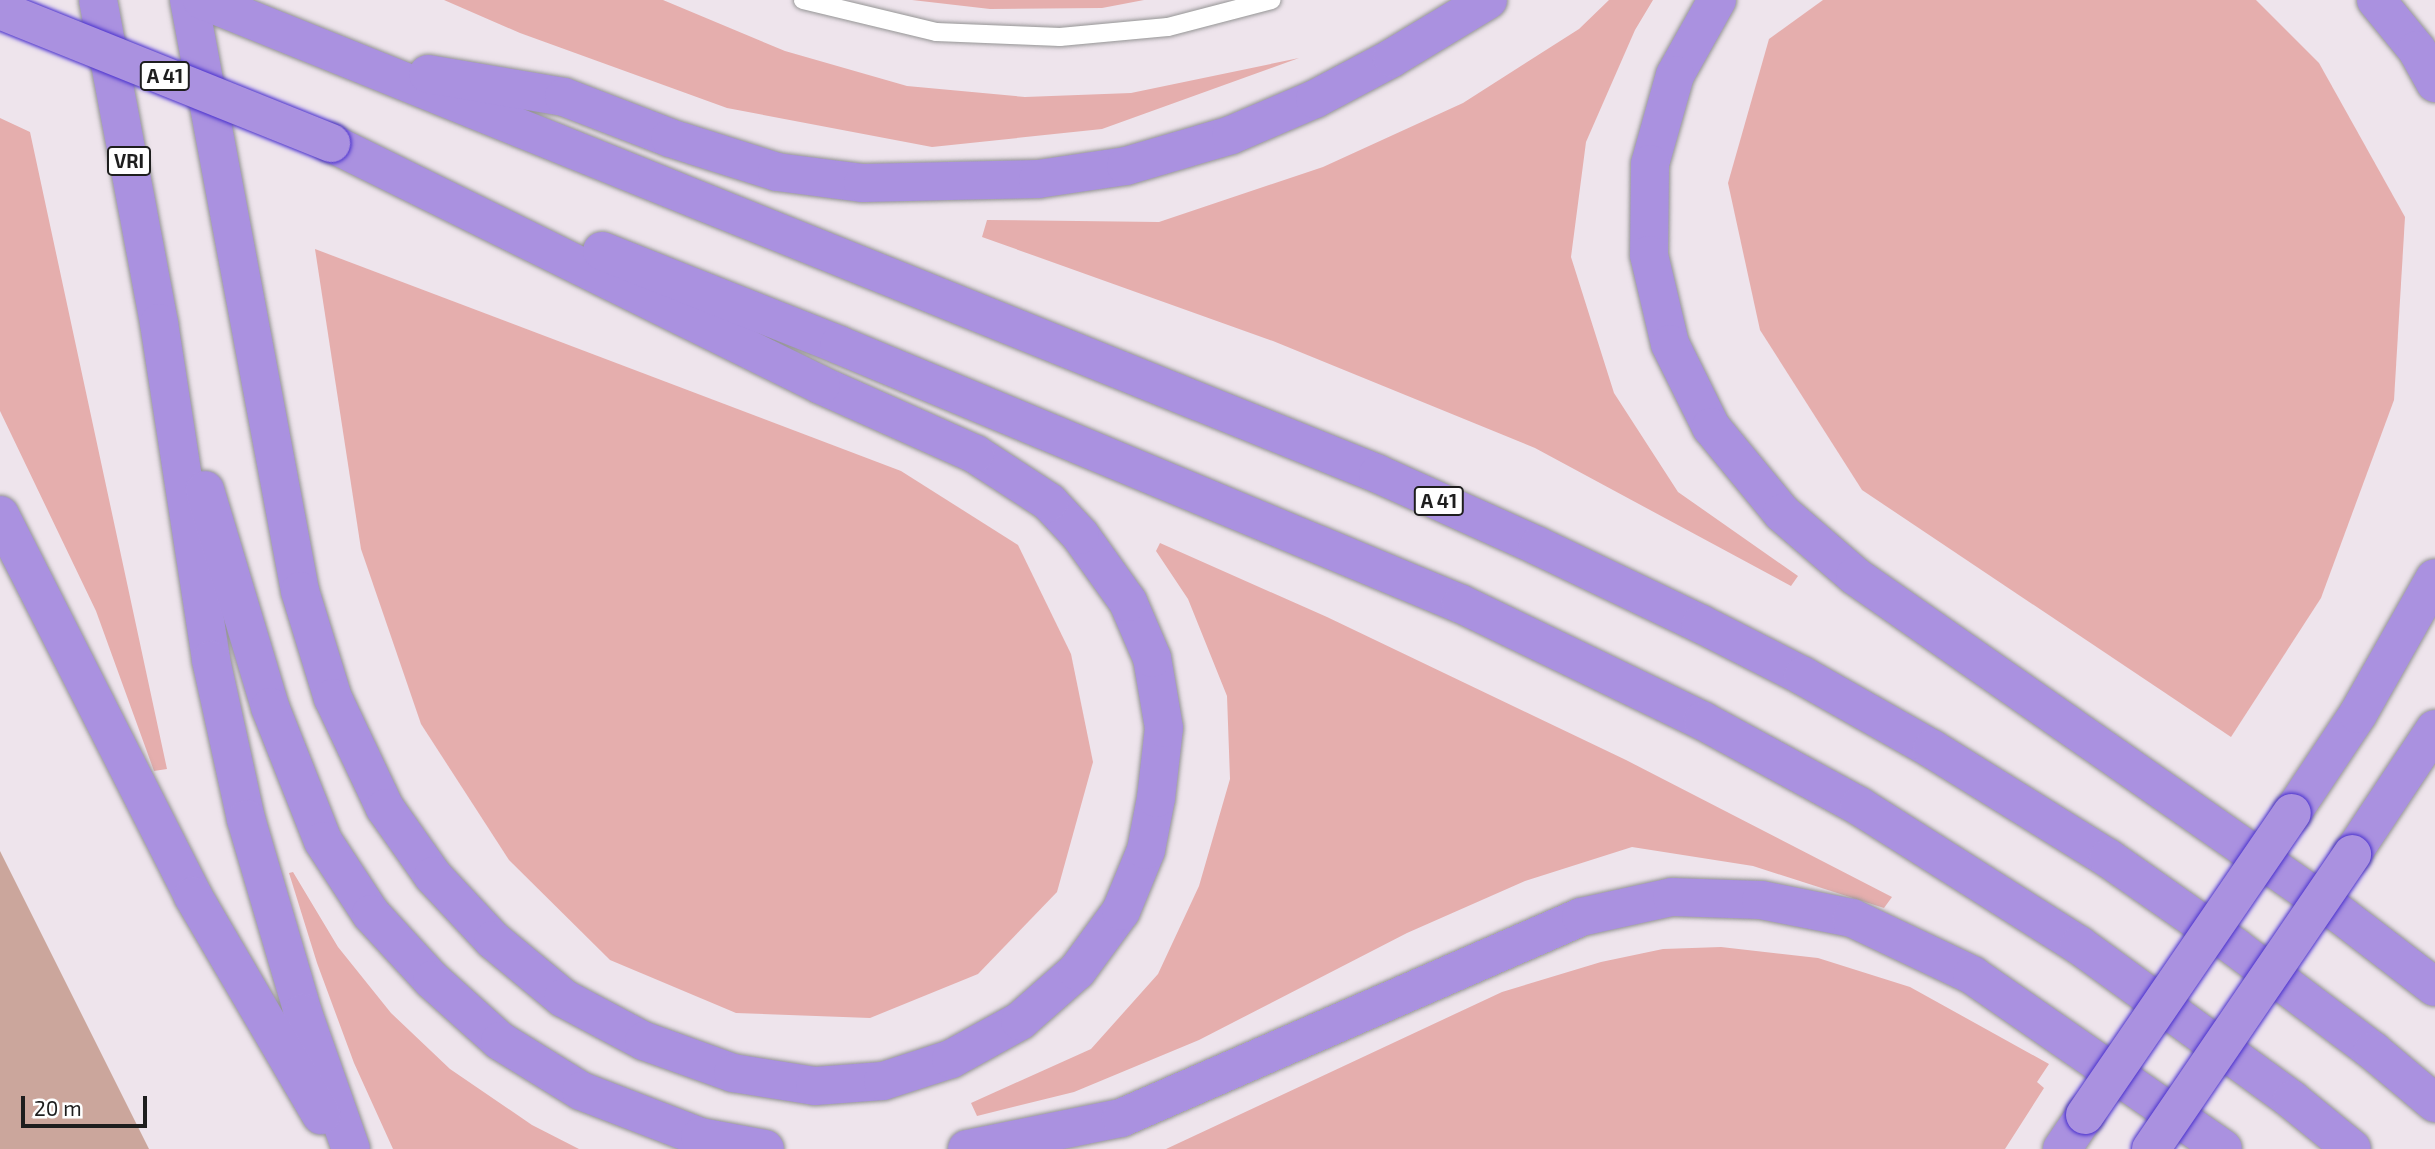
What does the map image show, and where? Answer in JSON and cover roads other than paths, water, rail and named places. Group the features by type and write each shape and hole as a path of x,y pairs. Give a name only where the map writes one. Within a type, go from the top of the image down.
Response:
{"highway":[{"name":"VRI","path":"98,0 159,323"},
{"path":"189,0 300,591 333,698 385,808 433,876 493,940 563,998 643,1041 733,1073 814,1086 883,1081 951,1059 1020,1021 1077,971 1121,911 1146,850 1156,798 1164,728 1152,658 1128,602 1080,535 1049,502 975,454 821,384 331,143"},
{"name":"A 41","path":"202,0 1366,469 1538,545 1700,624 1803,676 1932,749 2108,858 2235,947 2373,1051 2435,1103"},
{"path":"1717,0 1675,75 1650,164 1649,256 1670,344 1712,427 1782,513 1855,576 2341,915 2435,987"},
{"path":"2376,0 2417,50 2435,83"},
{"path":"357,62 564,97 670,138 776,172 863,183 1038,179 1126,166 1231,135 1315,99 1392,58 1480,4"},
{"name":"A 41","path":"0,10 839,345 1436,593 1691,715 1859,806 2079,945 2292,1100 2352,1149"},
{"path":"159,323 211,660 246,819 303,1013 351,1149"},
{"path":"159,323 232,588 270,708 323,841 371,914 432,980 500,1041 581,1091 700,1137 765,1149"},
{"path":"0,516 193,896 341,1149"},
{"path":"2062,1149 2292,813 2371,692 2435,578"},
{"path":"2151,1149 2435,729"},
{"path":"967,1149 1121,1118 1581,917 1672,897 1761,900 1852,918 1972,975 2223,1149"}],"lane":[{"path":"803,0 936,32 1060,37 1168,27 1272,0"}]}
